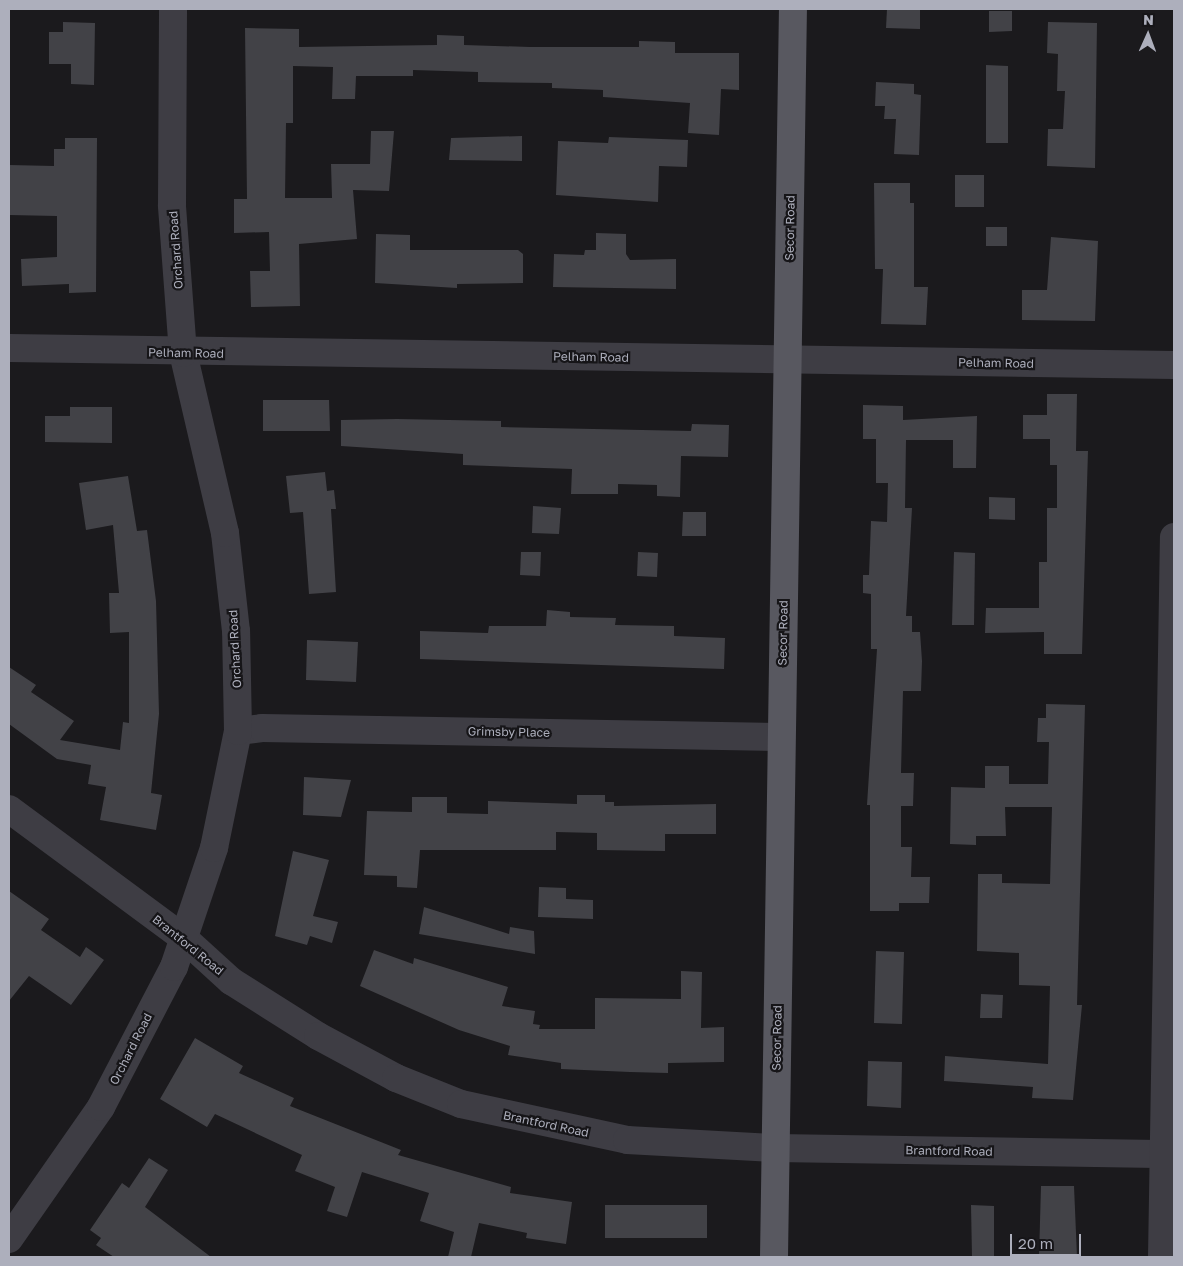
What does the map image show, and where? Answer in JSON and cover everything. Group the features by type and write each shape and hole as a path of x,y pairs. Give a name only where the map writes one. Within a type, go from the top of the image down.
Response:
{"main road":[{"name":"Secor Road","path":"774,1257 793,9"}],"street":[{"name":"Orchard Road","path":"9,1239 101,1107 186,940 214,848 238,732 236,631 225,533 183,353 172,205 173,9"},
{"name":"Pelham Road","path":"9,348 183,353 1174,365"},
{"path":"1162,1257 1169,1154 1174,537"},
{"name":"Grimsby Place","path":"238,732 262,728 782,737"},
{"name":"Brantford Road","path":"9,809 186,940 231,981 318,1036 396,1078 461,1104 627,1140 776,1148 1169,1154"}],"building":[{"path":"887,9 920,9 920,29 886,28"},
{"path":"989,11 1012,11 1012,31 989,32"},
{"path":"63,22 95,23 94,85 71,84 71,64 49,64 49,32 63,32"},
{"path":"1048,22 1097,23 1095,168 1047,166 1048,129 1063,129 1065,91 1057,91 1058,54 1047,53"},
{"path":"245,28 299,29 299,47 437,45 437,35 464,36 464,45 530,47 639,47 639,41 675,42 675,53 739,53 739,90 721,89 719,135 688,133 690,103 603,97 603,90 552,88 552,83 478,82 478,72 413,70 413,76 356,76 355,99 332,99 333,67 293,66 293,123 286,123 285,198 332,198 331,164 370,164 371,131 394,131 389,191 353,190 357,239 299,244 300,306 251,307 250,271 270,271 269,232 234,233 234,199 247,199"},
{"path":"986,65 1008,66 1008,143 986,143"},
{"path":"876,82 914,84 914,94 921,95 919,155 894,154 896,119 884,119 885,106 875,106"},
{"path":"522,136 522,161 449,160 451,138"},
{"path":"609,137 688,140 687,167 659,166 658,202 556,195 558,141 608,143"},
{"path":"65,138 97,138 96,292 69,293 69,284 22,286 21,259 57,257 57,216 9,215 9,165 54,166 54,149 65,149"},
{"path":"955,175 984,175 984,207 955,207"},
{"path":"874,183 910,183 910,203 914,203 914,287 928,287 926,325 881,324 883,269 875,269"},
{"path":"986,227 1007,227 1007,246 986,246"},
{"path":"596,233 626,234 626,254 630,260 676,259 676,289 553,287 554,254 584,255 585,250 596,250"},
{"path":"376,234 410,235 410,250 518,250 523,254 523,283 457,284 457,288 375,283"},
{"path":"1051,237 1098,241 1095,321 1022,320 1022,290 1047,290"},
{"path":"1047,394 1077,394 1076,451 1088,451 1082,654 1044,654 1044,632 985,633 986,608 1039,608 1039,562 1047,562 1047,508 1057,508 1057,465 1050,465 1050,439 1023,439 1023,415 1047,415"},
{"path":"263,400 329,400 330,431 263,431"},
{"path":"863,405 903,406 903,420 977,416 976,468 953,468 953,440 906,440 905,508 912,508 906,616 912,616 912,632 920,632 922,661 921,691 903,691 901,773 914,773 913,806 901,806 901,847 912,847 911,877 930,877 929,903 899,903 899,911 870,911 870,805 867,805 877,649 871,649 871,594 863,593 863,575 869,575 871,521 887,522 888,483 876,483 876,439 863,439"},
{"path":"70,407 112,407 112,443 45,442 45,416 70,416"},
{"path":"341,420 501,421 501,427 691,431 692,424 729,425 728,457 681,456 680,497 657,496 657,485 618,484 618,494 571,494 572,469 463,465 463,454 341,446"},
{"path":"325,472 327,491 334,490 336,509 331,509 336,592 309,594 303,512 290,513 286,476"},
{"path":"128,476 137,531 147,530 156,601 159,714 151,793 162,795 156,830 100,820 106,787 88,784 91,765 57,759 9,724 9,667 36,685 31,692 74,721 60,740 120,750 123,722 129,723 129,632 110,633 109,593 119,593 113,525 86,530 79,483"},
{"path":"989,497 1015,498 1015,520 989,519"},
{"path":"533,506 561,508 559,534 532,533"},
{"path":"683,512 706,512 706,536 682,536"},
{"path":"521,552 541,552 540,576 520,575"},
{"path":"638,552 658,553 657,577 637,576"},
{"path":"954,552 975,553 974,625 952,625"},
{"path":"547,610 570,612 570,617 616,618 615,625 674,626 674,636 725,638 724,669 420,659 420,631 488,633 489,626 546,626"},
{"path":"307,640 358,642 356,682 306,680"},
{"path":"1046,704 1085,705 1077,1005 1082,1005 1073,1100 1032,1098 1033,1087 944,1081 945,1056 1048,1064 1050,986 1019,985 1019,953 977,951 978,874 1002,874 1002,883 1050,884 1052,807 1005,807 1006,836 976,836 976,845 950,844 951,787 985,788 985,766 1009,766 1009,784 1048,784 1049,742 1037,742 1038,718 1046,718"},
{"path":"304,777 351,780 341,817 303,815"},
{"path":"577,795 605,795 605,802 614,802 614,806 716,804 716,834 665,834 665,851 597,850 597,833 556,832 556,850 420,850 417,888 397,887 397,876 364,875 367,811 412,812 412,797 447,797 447,813 488,814 488,801 577,804"},
{"path":"293,851 329,860 313,916 338,922 332,943 310,936 307,945 275,936"},
{"path":"539,887 566,888 566,899 593,900 593,919 538,917"},
{"path":"9,891 49,919 41,930 80,957 86,947 104,960 71,1005 29,976 9,1001"},
{"path":"424,907 509,934 510,927 534,931 535,954 419,934"},
{"path":"374,950 413,964 414,958 508,987 502,1006 535,1011 533,1024 540,1025 539,1029 595,1029 595,998 681,999 681,971 702,972 701,1028 724,1027 724,1062 668,1063 668,1073 630,1072 561,1069 561,1063 508,1055 510,1046 459,1030 360,986"},
{"path":"876,951 904,952 902,1024 874,1023"},
{"path":"981,994 1003,995 1002,1018 980,1018"},
{"path":"195,1038 243,1066 239,1073 294,1098 290,1106 401,1150 398,1155 511,1187 510,1193 572,1202 566,1244 526,1238 527,1233 479,1223 471,1257 448,1257 454,1232 420,1221 429,1193 362,1172 347,1217 327,1211 335,1187 295,1171 302,1155 215,1114 207,1127 160,1099"},
{"path":"868,1061 902,1062 901,1108 867,1106"},
{"path":"149,1158 168,1170 145,1207 211,1257 114,1257 96,1245 101,1238 90,1230 122,1183 129,1188"},
{"path":"1041,1186 1074,1186 1077,1257 1039,1257"},
{"path":"605,1205 707,1205 707,1238 605,1238"},
{"path":"971,1205 994,1206 994,1257 972,1257"}]}
